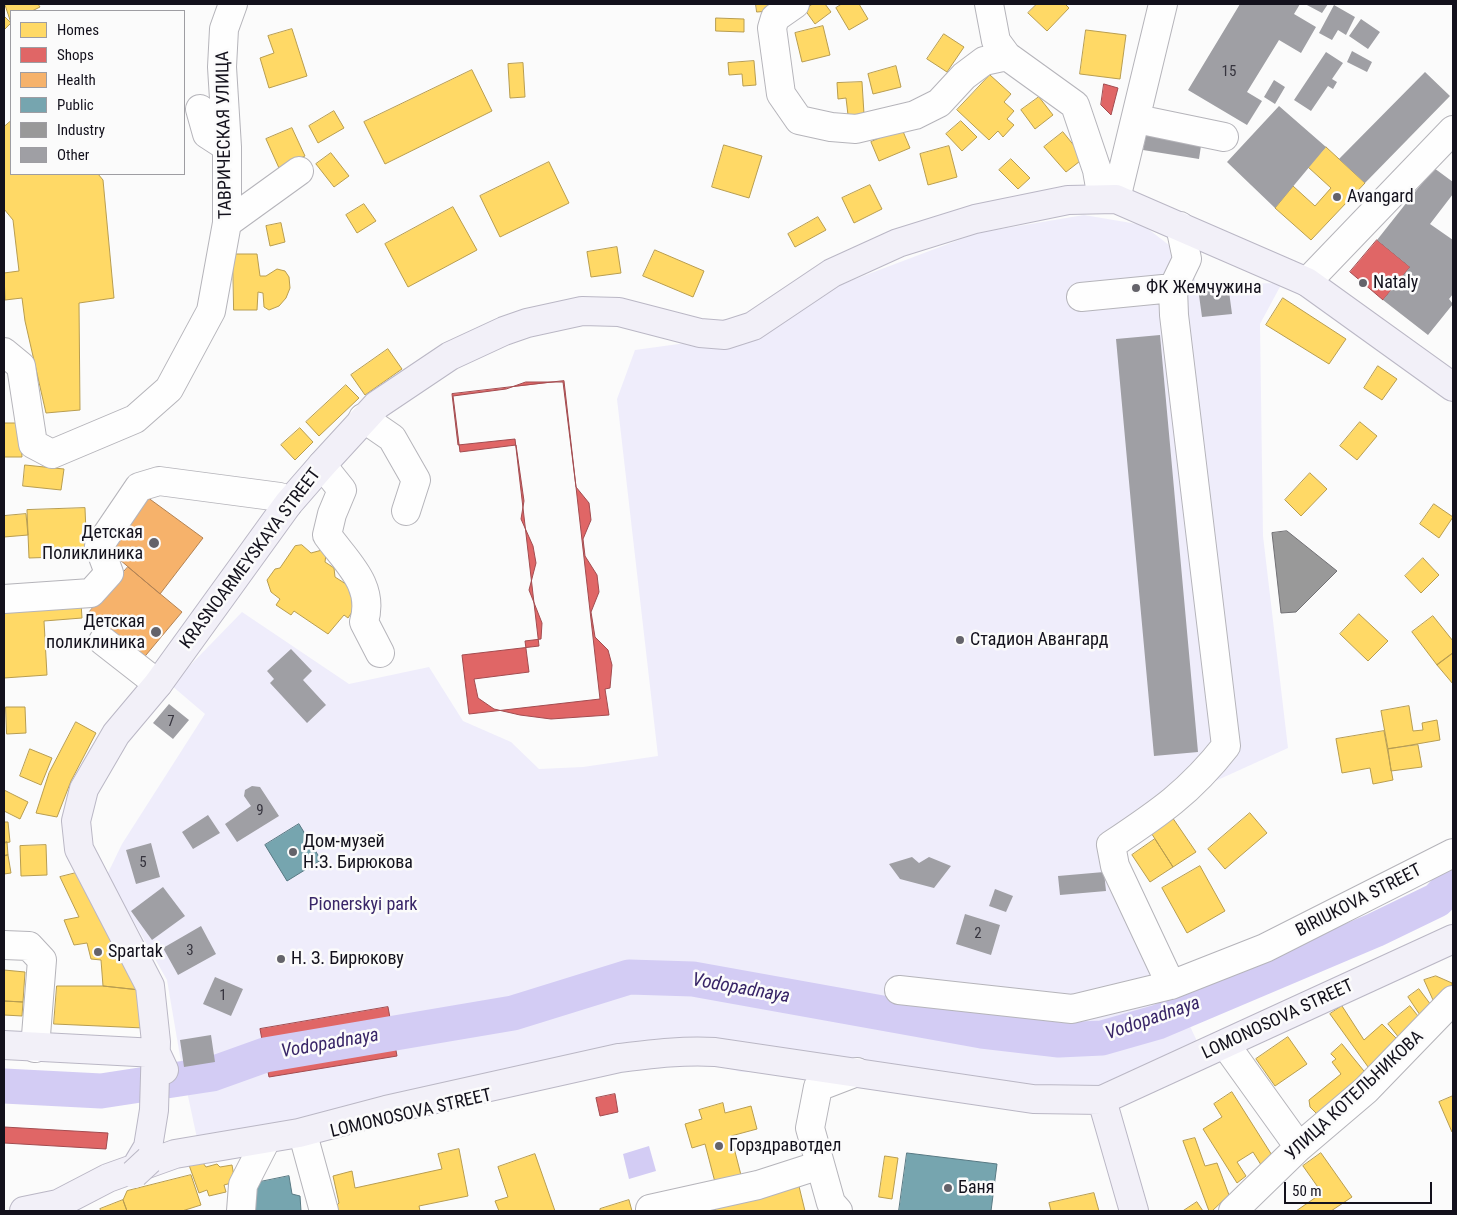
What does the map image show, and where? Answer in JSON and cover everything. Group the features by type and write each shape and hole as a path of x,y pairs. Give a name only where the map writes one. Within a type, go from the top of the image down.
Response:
{"main road":[{"name":"KRASNOARMEYSKAYA STREET","path":"158,1057 150,986 79,849 76,821 84,789 116,734 158,684 288,504 363,418 377,405 450,356 504,331 527,323 582,312 619,312 700,333 725,335 753,326 832,273 898,243 975,219 1068,200 1109,199"},
{"path":"1109,199 1180,226 1308,282 1453,387"},
{"name":"LOMONOSOVA STREET","path":"1102,1100 1453,939"},
{"path":"4,1046 158,1057"},
{"path":"142,1165 299,1133 386,1110 619,1058 687,1050 715,1052 857,1072 1033,1099 1102,1100 1134,1211"},
{"path":"142,1165 163,1100 158,1057"},
{"path":"142,1165 148,1147 153,1120 158,1057"},
{"name":"LOMONOSOVA STREET","path":"24,1211 66,1203 142,1165 304,1138 627,1066 692,1059 793,1073 857,1072"}],"street":[{"name":"ТАВРИЧЕСКАЯ УЛИЦА","path":"4,352 21,366 33,444 52,454 135,419 169,389 211,311 226,223 227,147 222,67 224,29 233,4"},
{"path":"795,4 775,18 772,28 781,94 799,120 831,127 856,128 915,115 939,103 964,76 984,60 1007,56"},
{"path":"989,4 996,41 1007,56 1075,105 1109,199"},
{"path":"1109,199 1137,119 1163,4"},
{"path":"200,109 208,134 227,147"},
{"path":"1137,119 1224,137"},
{"path":"1308,282 1453,130"},
{"path":"226,223 299,171"},
{"path":"1171,985 1115,866 1110,845 1169,806 1205,773 1226,746 1175,324 1173,288 1187,259 1180,226"},
{"path":"1081,297 1173,288"},
{"path":"363,418 392,438 416,480 406,511"},
{"path":"322,465 342,490 332,514 327,535 366,588 368,608 364,622 380,653"},
{"path":"4,600 91,593 109,573 99,546 139,487 159,481 280,497 288,504"},
{"path":"103,642 158,684"},
{"name":"BIRIUKOVA STREET","path":"899,990 1072,1009 1171,985 1265,948 1453,853"},
{"path":"4,945 29,946 42,960 35,1048"},
{"name":"УЛИЦА КОТЕЛЬНИКОВА","path":"1233,1211 1299,1147 1366,1090 1453,1000"},
{"path":"1225,1044 1299,1147"},
{"path":"838,1211 831,1203 810,1128 818,1087 857,1072"},
{"path":"304,1138 324,1211"},
{"path":"241,1211 243,1185 264,1144"},
{"path":"650,1209 758,1185 820,1165"}],"green space":[{"name":"Pionerskyi park","path":"1084,215 1143,225 1187,259 1198,288 1228,284 1282,283 1260,324 1263,536 1288,748 1211,783 1120,845 1115,866 1203,1054 1102,1100 793,1073 741,1072 691,1059 198,1143 182,1068 167,980 107,875 122,844 205,714 171,685 242,612 349,684 429,667 463,721 511,742 539,769 583,767 658,756 617,399 635,350 686,343 977,233"}],"shaded area":[{"path":"649,1146 656,1171 629,1179 623,1154"}],"building: Homes":[{"path":"38,4 40,7 34,10 10,10 10,20 5,5"},
{"path":"756,4 779,4 770,11 757,12"},
{"path":"813,4 825,4 831,12 815,24 805,10"},
{"path":"842,4 859,4 868,19 849,30 836,8"},
{"path":"1037,4 1065,4 1069,8 1047,31 1028,13"},
{"path":"4,16 10,24 4,30"},
{"path":"716,18 744,19 744,32 716,31"},
{"path":"823,26 830,55 802,62 795,33"},
{"path":"292,29 307,76 269,88 260,58 274,53 268,36"},
{"path":"1086,30 1126,35 1120,79 1080,74"},
{"path":"944,34 964,47 947,72 927,59"},
{"path":"754,61 756,85 743,86 742,74 729,75 728,63"},
{"path":"523,63 525,97 510,98 508,64"},
{"path":"896,66 901,87 873,94 868,74"},
{"path":"472,70 492,111 385,164 364,122"},
{"path":"990,75 1011,94 1004,102 1014,111 1007,119 1014,125 1003,137 998,131 989,140 957,110"},
{"path":"862,82 864,114 848,115 846,98 838,99 837,83"},
{"path":"1039,97 1053,115 1035,129 1021,110"},
{"path":"334,111 344,128 318,143 309,126"},
{"path":"961,121 977,137 962,151 946,134"},
{"path":"10,122 10,175 99,175 103,180 114,298 79,303 80,410 46,413 25,321 22,298 5,300 4,273 19,271 13,220 4,209 4,127"},
{"path":"292,128 305,156 279,168 266,139"},
{"path":"902,129 910,148 879,161 871,142"},
{"path":"1063,132 1084,158 1066,172 1044,147"},
{"path":"724,145 762,156 749,198 712,187"},
{"path":"949,146 957,177 928,185 920,154"},
{"name":"Avangard","path":"1326,147 1365,183 1311,240 1275,208 1293,186 1315,206 1331,188 1308,167"},
{"path":"331,153 349,176 334,187 316,164"},
{"path":"1011,159 1030,178 1018,189 999,170"},
{"path":"549,162 569,203 500,237 480,196"},
{"path":"870,185 882,209 854,223 842,198"},
{"path":"364,204 376,221 357,233 346,215"},
{"path":"453,207 477,250 408,287 385,244"},
{"path":"818,217 826,230 795,247 788,234"},
{"path":"281,223 285,242 270,246 266,226"},
{"path":"617,247 621,273 591,277 587,252"},
{"path":"655,250 704,271 693,297 643,276"},
{"path":"233,254 257,254 260,276 266,276 277,269 285,271 289,277 290,288 286,298 279,306 269,310 264,307 263,293 258,292 257,310 234,310"},
{"path":"1283,298 1346,339 1329,364 1266,325"},
{"path":"388,349 402,369 365,395 351,375"},
{"path":"1378,366 1397,379 1382,400 1364,388"},
{"path":"346,385 359,398 319,436 306,422"},
{"path":"1360,422 1377,436 1357,460 1340,446"},
{"path":"4,423 20,423 22,457 4,457"},
{"path":"300,428 313,442 295,460 281,445"},
{"path":"25,465 64,469 61,490 23,486"},
{"path":"1310,473 1327,489 1301,516 1285,500"},
{"path":"1434,504 1453,517 1439,538 1420,524"},
{"path":"85,508 87,556 29,558 27,510"},
{"path":"26,514 28,535 4,537 4,516"},
{"path":"302,545 311,553 322,550 326,554 325,562 334,568 335,577 349,586 358,617 352,612 348,618 344,615 328,634 294,611 291,615 276,605 280,599 271,592 267,580 275,569 280,568 295,546"},
{"path":"1423,558 1439,575 1421,593 1405,576"},
{"path":"81,603 82,618 44,621 47,675 4,678 4,609"},
{"path":"1359,614 1388,641 1368,661 1340,634"},
{"path":"1433,616 1453,641 1453,653 1437,665 1412,632"},
{"path":"1453,653 1453,684 1437,665"},
{"path":"1409,706 1413,731 1423,730 1422,723 1437,720 1440,740 1388,749 1381,711"},
{"path":"6,707 25,707 26,733 7,734"},
{"path":"76,722 96,733 71,781 57,817 36,813 49,773"},
{"path":"1384,731 1393,780 1373,784 1370,768 1342,773 1336,739"},
{"path":"1418,745 1422,767 1391,771 1388,749"},
{"path":"30,749 52,758 41,785 20,776"},
{"path":"4,790 28,802 20,819 4,811"},
{"path":"1250,813 1267,833 1225,869 1208,849"},
{"path":"1170,814 1196,852 1173,867 1148,828"},
{"path":"4,822 8,822 10,842 4,843"},
{"path":"1155,839 1173,867 1150,882 1132,855"},
{"path":"7,842 8,855 4,856 4,843"},
{"path":"46,845 47,875 21,876 20,846"},
{"path":"8,855 11,873 4,874 4,856"},
{"path":"1200,866 1225,911 1187,933 1162,888"},
{"path":"76,873 140,990 103,986 101,960 91,959 87,943 74,945 64,920 79,917 60,877"},
{"path":"4,970 25,972 23,1002 4,1001"},
{"path":"1436,976 1452,983 1453,993 1433,1000 1424,980"},
{"path":"57,986 103,986 140,990 144,1028 54,1024"},
{"path":"1419,989 1434,1009 1422,1018 1408,997"},
{"path":"4,1001 23,1002 22,1016 4,1015"},
{"path":"1342,1006 1364,1040 1382,1024 1401,1043 1371,1071 1330,1014"},
{"path":"1410,1006 1422,1021 1400,1039 1388,1024"},
{"path":"1288,1037 1307,1064 1275,1086 1256,1059"},
{"path":"1342,1044 1368,1076 1319,1116 1310,1107 1309,1100 1341,1074 1332,1062 1336,1059 1331,1054"},
{"path":"1232,1092 1275,1160 1263,1168 1253,1152 1237,1162 1246,1176 1237,1183 1203,1129 1222,1117 1214,1104"},
{"path":"1453,1096 1453,1132 1452,1132 1439,1102"},
{"name":"Горздравотдел","path":"723,1103 725,1113 751,1106 757,1129 731,1136 742,1179 716,1186 705,1144 692,1148 685,1124 702,1119 699,1110"},
{"path":"1195,1138 1205,1166 1217,1163 1229,1195 1212,1211 1209,1211 1183,1141"},
{"path":"459,1149 468,1196 419,1206 420,1211 335,1211 334,1208 339,1203 333,1176 352,1171 355,1188 442,1169 438,1154"},
{"path":"1321,1153 1352,1197 1331,1211 1296,1211 1322,1193 1303,1166"},
{"path":"535,1154 555,1211 499,1211 495,1201 508,1197 498,1167"},
{"path":"885,1156 898,1158 892,1199 879,1197"},
{"path":"203,1163 206,1167 217,1164 220,1167 232,1165 235,1182 224,1185 226,1192 209,1196 207,1190 199,1193 189,1165"},
{"path":"191,1175 201,1205 182,1211 127,1211 123,1200 127,1191"},
{"path":"797,1178 805,1211 715,1211 716,1205"},
{"path":"1094,1193 1099,1211 1051,1211 1049,1203"},
{"path":"123,1200 127,1211 101,1211 100,1209"},
{"path":"629,1200 632,1211 600,1211 600,1209"},
{"path":"1197,1202 1203,1211 1183,1211"}],"building: Shops":[{"path":"1104,84 1118,88 1111,115 1101,105"},
{"path":"1377,240 1410,267 1383,300 1350,272"},
{"path":"564,381 600,699 469,714 462,655 539,646 515,439 458,445 452,394"},
{"path":"526,382 563,382 576,487 589,503 591,520 583,539 585,556 597,575 599,592 591,612 595,637 608,650 612,665 610,688 605,689 609,715 551,719 520,715 494,709 478,698 474,679 529,672 525,641 541,639 542,623 529,590 536,563 533,546 521,519 524,501 516,445 460,452 453,396 506,389"},
{"path":"388,1007 397,1056 269,1077 260,1029"},
{"path":"615,1094 618,1112 600,1116 596,1098"},
{"path":"4,1127 108,1133 106,1149 4,1143"}],"building: Health":[{"name":"Детская Поликлиника","path":"147,497 203,538 160,594 106,548"},
{"path":"128,567 182,612 141,661 86,616"}],"building: Public":[{"name":"Дом-музей Н.З. Бирюкова","path":"299,824 321,860 287,881 265,845"},
{"name":"Баня","path":"907,1153 997,1164 991,1211 899,1211"},
{"path":"289,1176 292,1194 300,1196 301,1211 249,1211 250,1184"}],"building: Industry":[{"path":"1287,531 1337,571 1296,612 1281,613 1272,533"}],"building: Other":[{"path":"1240,4 1300,4 1294,14 1316,27 1301,53 1279,40 1247,92 1262,101 1247,125 1188,90"},
{"path":"1305,4 1328,4 1322,13"},
{"path":"1334,5 1355,17 1346,35 1338,30 1332,40 1319,33"},
{"path":"1361,19 1380,32 1368,49 1349,36"},
{"path":"1352,51 1372,62 1367,72 1347,62"},
{"path":"1326,52 1343,63 1332,79 1337,82 1333,89 1328,86 1311,111 1294,100"},
{"path":"1425,72 1450,96 1365,183 1339,159"},
{"path":"1274,80 1285,87 1275,104 1264,97"},
{"path":"1279,106 1326,147 1275,208 1227,162"},
{"path":"1147,130 1202,139 1199,159 1143,150"},
{"path":"1434,168 1453,182 1453,194 1430,224 1453,240 1453,294 1449,299 1453,304 1428,335 1383,300 1410,267 1377,240"},
{"path":"1228,284 1232,314 1202,317 1198,288"},
{"path":"1160,335 1198,752 1154,756 1116,339"},
{"path":"291,649 312,671 303,680 326,705 307,723 270,683 274,679 267,671"},
{"path":"169,704 189,720 173,739 153,723"},
{"path":"252,786 260,787 279,816 237,842 225,824 251,806 244,796 245,790"},
{"path":"208,815 220,833 193,849 182,832"},
{"path":"151,843 160,877 136,884 126,850"},
{"path":"912,857 919,863 929,857 951,866 934,888 900,879 889,864"},
{"path":"1104,872 1106,891 1060,895 1058,876"},
{"path":"163,887 185,916 152,940 131,911"},
{"path":"995,889 1013,896 1006,912 989,906"},
{"path":"965,914 1000,925 991,955 956,944"},
{"path":"201,926 216,954 178,975 163,948"},
{"path":"215,977 243,989 231,1016 203,1004"},
{"path":"211,1035 215,1062 184,1067 180,1040"}],"waterway":[{"name":"Vodopadnaya","path":"4,1086 101,1091 212,1074 265,1055 513,1013 629,977 693,979 982,1031 1059,1040 1102,1038 1158,1022 1375,930 1437,900 1453,883"}],"place":[{"name":"Avangard","path":"1337,197"},
{"name":"Nataly","path":"1363,283"},
{"name":"ФК Жемчужина","path":"1136,288"},
{"name":"Детская Поликлиника","path":"154,543"},
{"name":"Детская поликлиника","path":"156,632"},
{"name":"Стадион Авангард","path":"960,640"},
{"name":"Дом-музей Н.З. Бирюкова","path":"293,852"},
{"name":"Spartak","path":"98,952"},
{"name":"Н. З. Бирюкову","path":"281,959"},
{"name":"Горздравотдел","path":"719,1146"},
{"name":"Баня","path":"948,1188"}]}
